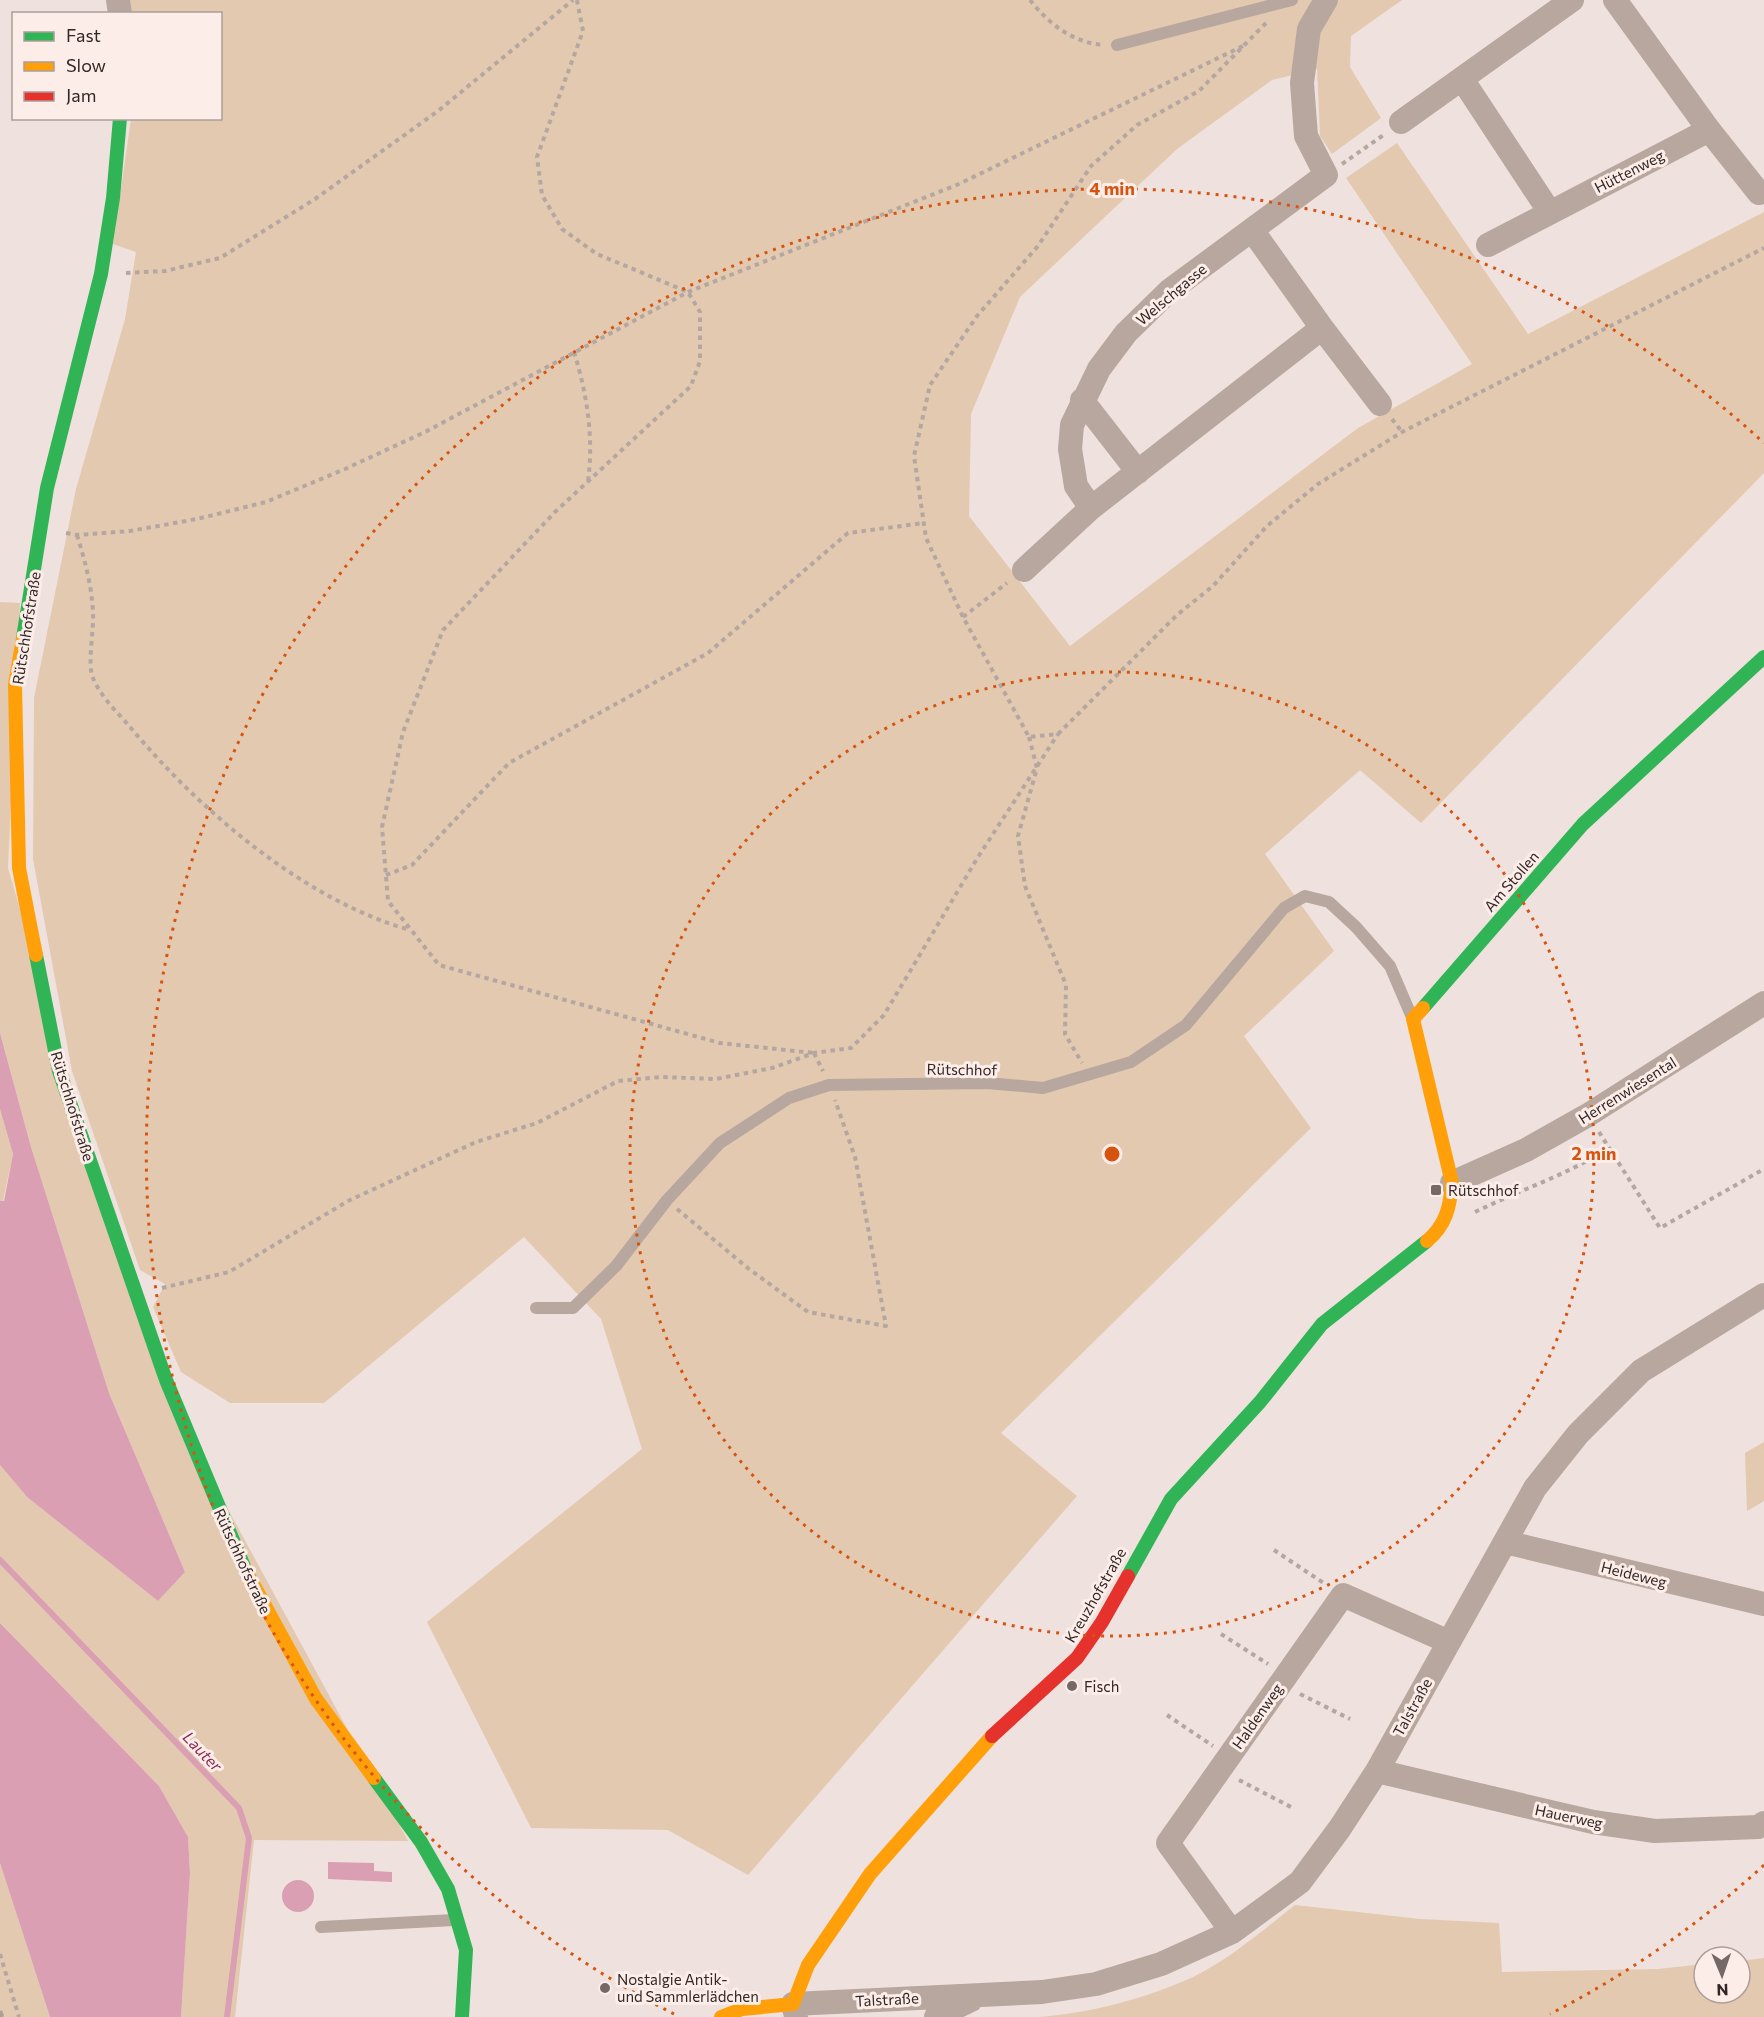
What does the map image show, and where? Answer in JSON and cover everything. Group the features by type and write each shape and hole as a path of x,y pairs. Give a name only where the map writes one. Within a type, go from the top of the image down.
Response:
{"street":[{"path":"1326,0 1309,28 1302,84 1306,136 1326,175"},
{"path":"1401,122 1572,0"},
{"path":"1615,0 1709,130 1759,193"},
{"path":"1462,79 1549,211"},
{"name":"Rütschhofstraße","path":"120,120 113,198 101,274 47,488 15,685 19,868 59,1071 166,1380 231,1540 265,1609 316,1699 421,1842 447,1889 459,1920 466,1950 462,2017"},
{"name":"Hüttenweg","path":"1488,245 1549,211 1709,130"},
{"name":"Welschgasse","path":"1092,508 1076,486 1070,449 1072,425 1082,400 1099,369 1126,333 1169,291 1326,175"},
{"path":"1252,230 1380,404"},
{"path":"1024,570 1092,508 1322,328"},
{"path":"1082,400 1138,472"},
{"name":"Am Stollen","path":"1413,1019 1583,824 1764,657"},
{"name":"Herrenwiesental","path":"1452,1183 1526,1150 1588,1115 1764,1003"},
{"path":"1413,1019 1452,1183 1450,1207 1440,1230"},
{"name":"Kreuzhofstraße","path":"795,2011 808,1965 870,1874 965,1764 997,1731 1077,1658 1101,1622 1171,1499 1260,1402 1322,1324 1440,1230"},
{"name":"Talstraße","path":"795,2011 1042,1992 1096,1984 1161,1964 1232,1932 1300,1882 1377,1771 1535,1488 1578,1434 1641,1371 1764,1295"},
{"name":"Heideweg","path":"1505,1542 1764,1604"},
{"path":"1343,1595 1449,1642"},
{"name":"Haldenweg","path":"1232,1932 1168,1843 1343,1595"},
{"name":"Hauerweg","path":"1377,1771 1593,1822 1655,1831 1707,1831 1758,1827 1764,1823"},
{"name":"Talstraße","path":"936,2017 982,1995"},
{"path":"721,2017 742,2009 795,2011"}],"lane":[{"path":"1117,45 1292,0"},
{"name":"Rütschhof","path":"536,1308 573,1308 616,1266 667,1200 720,1143 789,1098 829,1085 987,1083 1043,1088 1090,1076 1131,1062 1186,1025 1284,908 1305,896 1329,902 1356,927 1390,966 1413,1019"},
{"path":"321,1927 459,1920"}],"path":[{"path":"101,274 165,271 220,258 315,199 438,111 575,0 583,31 537,157 542,195 562,229 597,254 688,292 700,312 700,361 691,386 495,572 443,630 403,732 382,827 388,901 439,965 720,1043 814,1053"},
{"path":"1030,0 1043,16 1068,35 1088,44 1117,45"},
{"path":"1090,1076 1065,1034 1065,985 1025,886 1018,836 1037,768 1029,737 963,617 926,538 914,456 930,385 976,316 1038,246 1091,166 1137,125 1199,91 1265,25 1273,6"},
{"path":"42,529 77,534 130,531 197,519 266,502 425,432 688,292 959,184 1249,43"},
{"path":"1326,175 1401,122"},
{"path":"135,1294 229,1272 348,1201 476,1142 537,1123 618,1081 661,1077 716,1079 772,1068 814,1053 852,1048 884,1015 972,866 1059,734 1177,615 1213,586 1268,526 1318,484 1402,432 1764,248"},
{"path":"574,352 585,386 591,458 588,482"},
{"path":"386,875 412,865 509,763 708,653 848,533 924,523"},
{"path":"77,534 90,577 93,616 92,676 141,740 221,821 278,864 378,921 411,930"},
{"path":"963,617 1024,570"},
{"path":"1029,737 1059,734"},
{"path":"667,1200 749,1269 808,1312 886,1326 855,1157 829,1085"},
{"path":"1599,1131 1660,1228 1764,1169"},
{"path":"1440,1230 1523,1189 1563,1174 1609,1148"},
{"path":"1274,1550 1343,1595"},
{"path":"1221,1634 1283,1680 1350,1719"},
{"path":"1167,1715 1224,1763 1291,1807"},
{"path":"0,1954 19,2017"}],"shaded area":[{"path":"129,0 1402,0 1351,36 1350,67 1381,118 1332,154 1320,136 1317,69 1272,80 1177,149 1020,297 971,414 969,516 1070,646 1358,428 1472,364 1346,178 1397,143 1528,334 1764,212 1764,473 1421,823 1360,770 1265,854 1334,951 1244,1036 1311,1128 1001,1433 1077,1496 748,1875 668,1830 531,1828 427,1622 642,1449 601,1319 524,1237 324,1403 230,1403 181,1372 153,1307 165,1284 140,1270 72,1071 33,859 34,698 76,489 125,319 136,252 113,244 131,120 222,120 222,12 130,12"},
{"path":"0,602 20,603 8,868 159,1382 408,1841 254,1840 235,2017 181,2017 190,1873 188,1837 159,1786 0,1623 0,1465 27,1497 158,1601 185,1572 109,1393 31,1147 0,1033"},
{"path":"0,1033 31,1147 109,1393 185,1572 158,1601 27,1497 0,1465 0,1201 4,1201 13,1154 0,1109"},
{"path":"0,1109 13,1154 3,1201 0,1201"},
{"path":"1764,1442 1764,1501 1747,1511 1745,1453"},
{"path":"0,1623 159,1786 188,1837 190,1873 181,2017 50,2017 0,1863"},
{"path":"328,1862 374,1863 374,1871 392,1872 392,1882 328,1879"},
{"path":"0,1863 50,2017 0,2017"},
{"path":"298,1880 310,1884 314,1896 310,1908 298,1912 286,1908 282,1896 286,1884"},
{"path":"1295,1905 1420,1919 1499,1923 1502,1972 1658,1969 1692,1965 1692,2005 1752,2005 1752,1960 1764,1958 1764,2017 1038,2017 1117,2004 1175,1985 1207,1970"}],"waterway":[{"name":"Lauter","path":"0,1560 239,1808 249,1838 227,2017"}],"railway":[{"path":"0,2011 2,2017"}],"traffic: fast":[{"path":"23,638 47,488 101,274 113,198 120,120"},
{"path":"1423,1008 1583,824 1764,657"},
{"path":"36,955 59,1071 166,1380 245,1569"},
{"path":"1128,1576 1171,1499 1260,1402 1322,1324 1427,1241"},
{"path":"374,1778 421,1842 448,1889 466,1950 462,2017"}],"traffic: slow":[{"path":"23,638 15,685 19,868 36,955"},
{"path":"1423,1008 1413,1019 1452,1183 1450,1200 1443,1222 1427,1241"},
{"path":"245,1569 316,1699 374,1778"},
{"path":"721,2017 742,2009 793,2004 808,1965 870,1874 992,1736"}],"traffic: jam":[{"path":"992,1736 1077,1658 1102,1622 1128,1576"}],"place":[{"name":"Rütschhof","path":"1436,1190"},
{"name":"Fisch","path":"1072,1686"},
{"name":"Nostalgie Antik- und Sammlerlädchen","path":"605,1988"}]}
